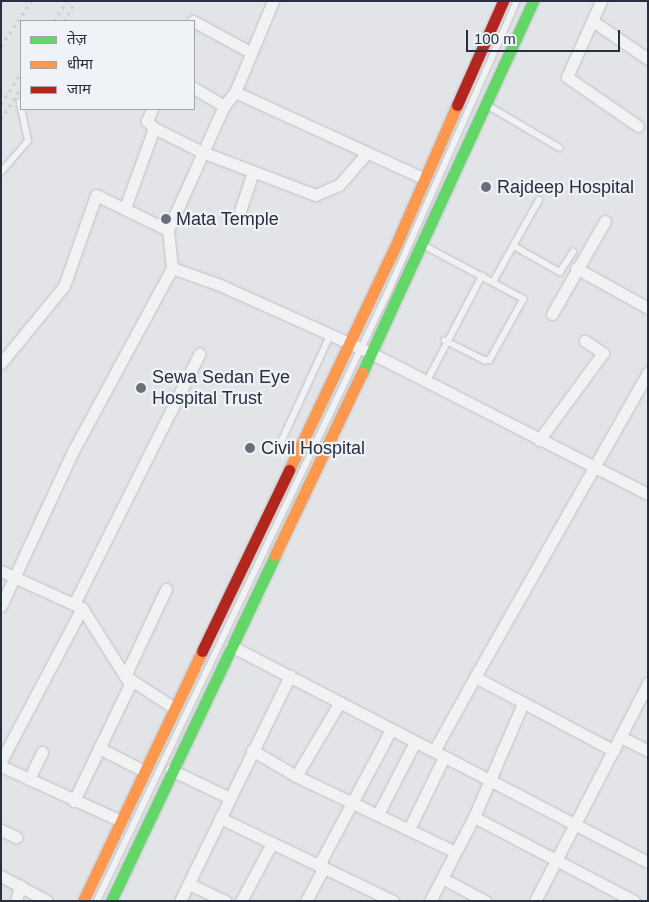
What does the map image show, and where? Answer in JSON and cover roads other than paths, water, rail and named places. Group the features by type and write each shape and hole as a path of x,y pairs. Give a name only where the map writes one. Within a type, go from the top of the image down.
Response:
{"main road":[{"path":"83,901 348,344 425,178 503,1"},
{"path":"111,901 231,646 366,351 423,245 533,1"}],"street":[{"path":"1,606 72,452 172,268 168,230 224,106 234,92 273,1"},
{"path":"602,1 594,22 567,72 567,76 638,126"},
{"path":"195,22 250,52"},
{"path":"594,22 648,59"},
{"path":"195,89 224,106"},
{"path":"234,92 366,154 425,178"},
{"path":"152,110 147,121 154,128 202,152 315,195 339,185 366,154"},
{"path":"124,208 154,128"},
{"path":"238,217 253,172"},
{"path":"1,363 64,286 96,195 168,230"},
{"path":"552,314 576,268 605,221"},
{"path":"172,268 220,285 366,351 648,494"},
{"path":"576,268 648,308"},
{"path":"539,440 603,354 585,341"},
{"path":"1,761 199,354"},
{"path":"409,829 439,754 475,677 592,466 648,372"},
{"path":"1,570 15,579 78,606 130,684 74,801"},
{"path":"125,676 166,590"},
{"path":"231,646 648,862"},
{"path":"180,901 290,675"},
{"path":"125,676 174,708"},
{"path":"475,677 614,751"},
{"path":"540,899 556,857 576,826 648,683"},
{"path":"296,776 340,702"},
{"path":"430,901 491,781 523,703"},
{"path":"306,901 322,867 322,859 391,730"},
{"path":"621,737 648,751"},
{"path":"378,814 415,742"},
{"path":"99,748 144,771"},
{"path":"252,750 296,776 353,801 455,852"},
{"path":"29,779 42,752"},
{"path":"1,766 74,801 121,820"},
{"path":"172,770 230,798"},
{"path":"474,817 556,857 634,901"},
{"path":"220,818 392,901"},
{"path":"1,830 16,837"},
{"path":"241,901 272,843"},
{"path":"1,876 47,901"},
{"path":"442,878 485,901"},
{"path":"189,884 225,901"},
{"path":"16,901 20,886"}],"lane":[{"path":"97,901 366,351 517,1"},
{"path":"485,104 560,148"},
{"path":"1,172 28,141 21,110"},
{"path":"493,282 539,200"},
{"path":"423,245 524,299 493,356 485,361 445,341"},
{"path":"514,246 560,272 573,252"},
{"path":"426,382 445,341 482,276"},
{"path":"277,451 330,336"}],"railway":[{"path":"1,46 31,1"},
{"path":"55,20 67,1"},
{"path":"65,20 76,1"},
{"path":"1,104 20,75"},
{"path":"1,119 20,90"}],"place":[{"name":"Rajdeep Hospital","path":"486,187"},
{"name":"Mata Temple","path":"166,219"},
{"name":"Sewa Sedan Eye Hospital Trust","path":"141,388"},
{"name":"Civil Hospital","path":"250,448"}]}
